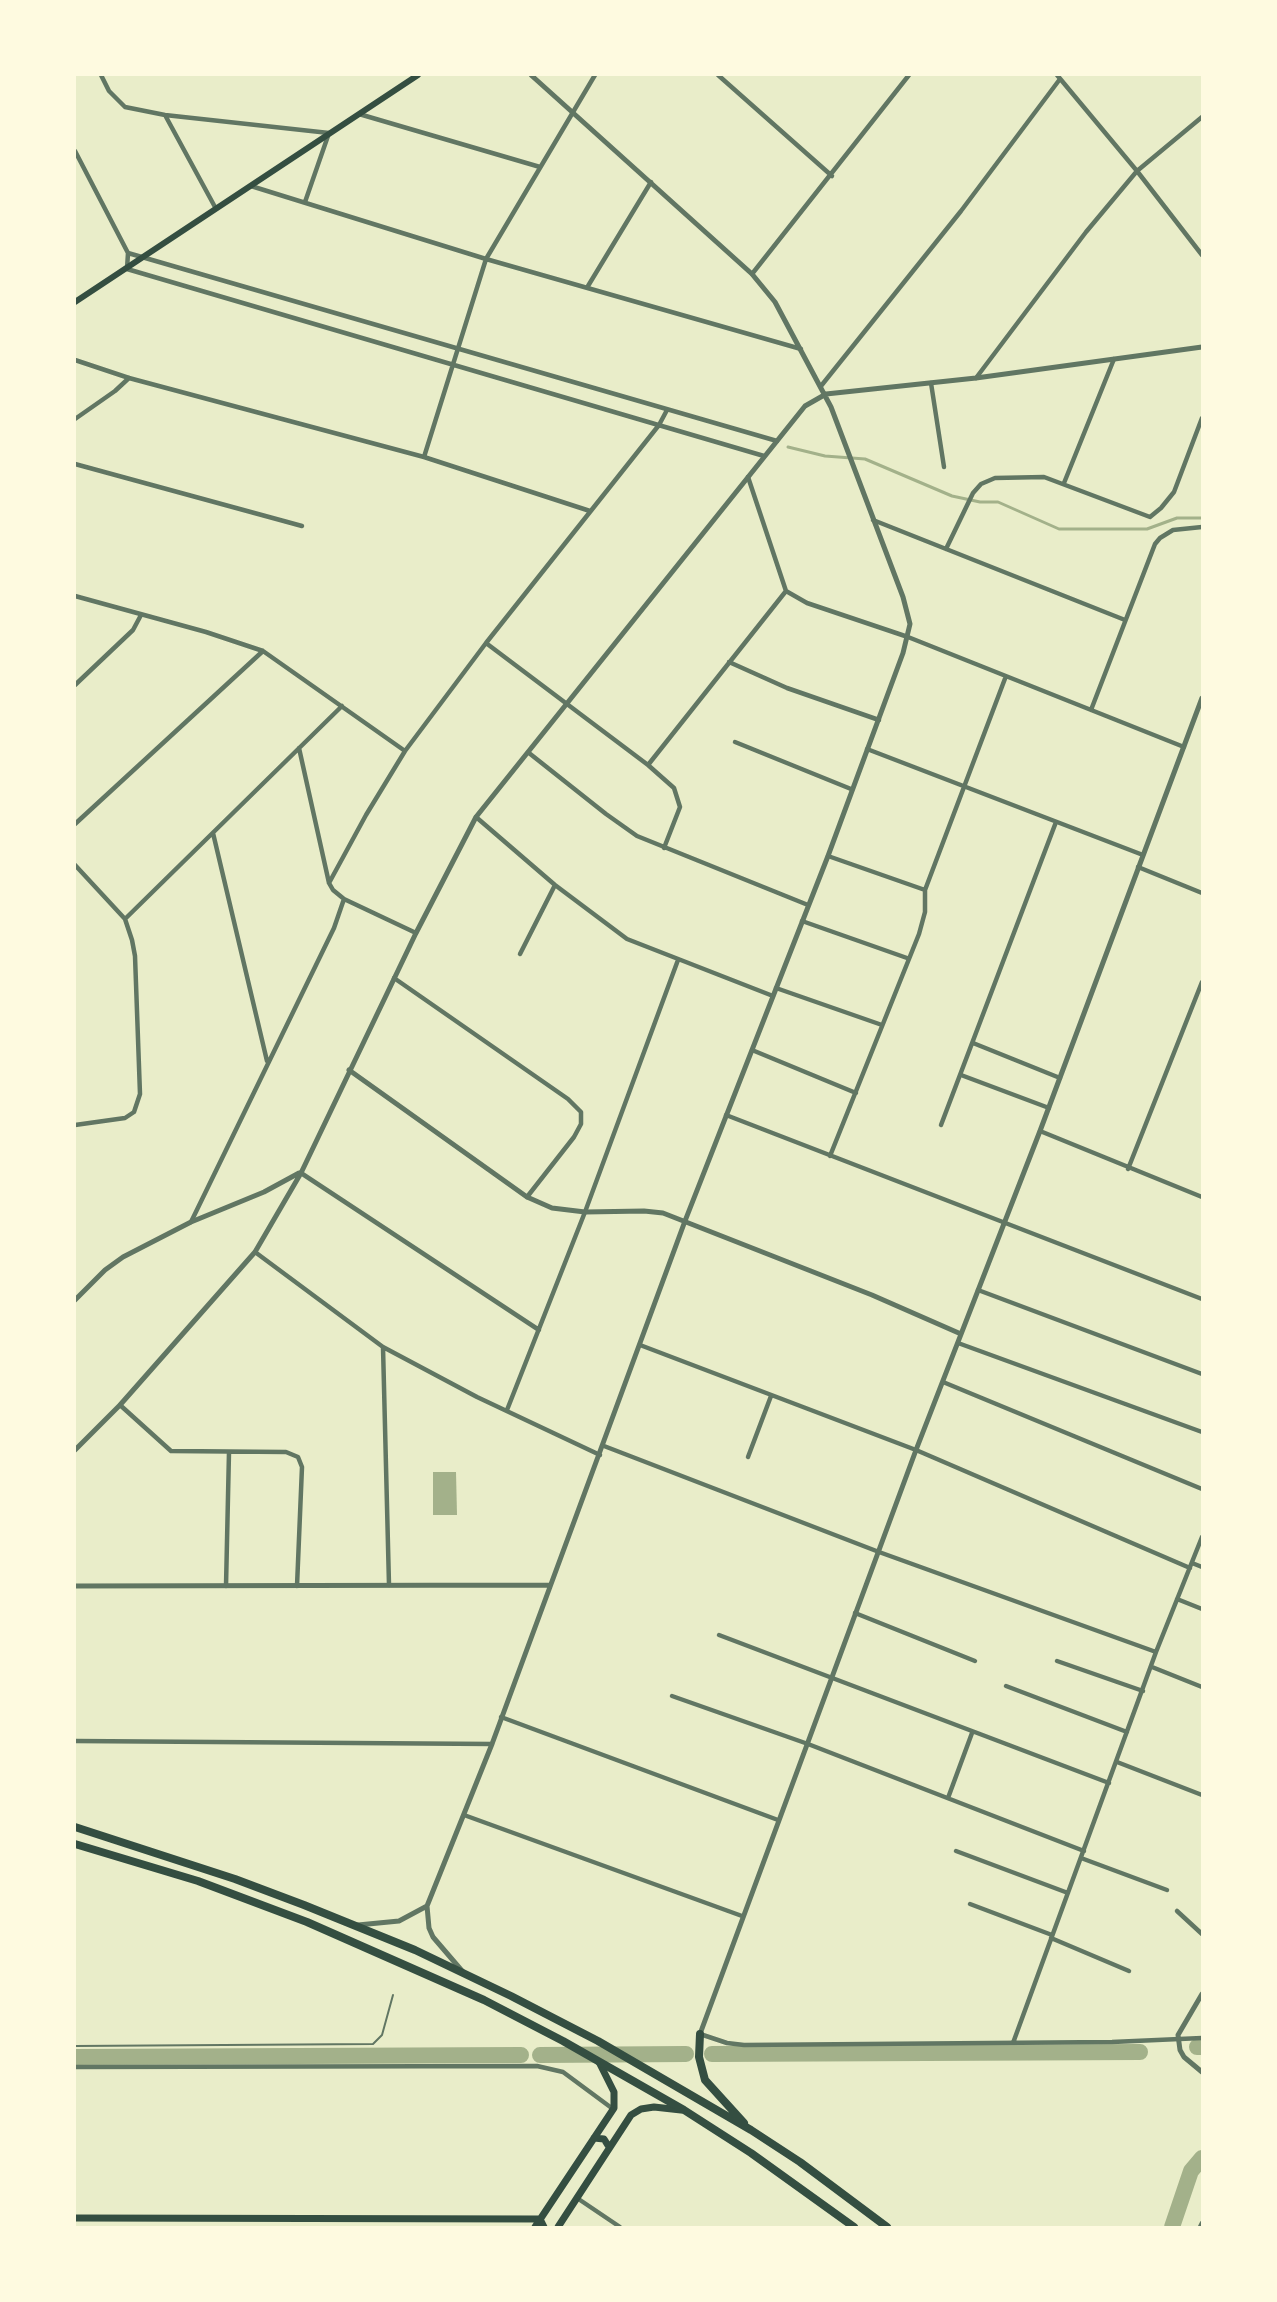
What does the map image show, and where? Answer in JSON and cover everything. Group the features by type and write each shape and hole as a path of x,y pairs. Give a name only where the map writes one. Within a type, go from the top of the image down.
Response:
{"highway":[{"path":"75,1827 235,1879 357,1925 464,1973 598,2041 751,2130 800,2162 888,2227"},
{"path":"75,1844 198,1881 307,1922 484,2000 563,2041 684,2110 751,2153 854,2227"},
{"path":"700,2034 699,2057 705,2080 751,2130"}],"main road":[{"path":"75,302 144,258 215,207 418,75"},
{"path":"535,2227 613,2109 614,2092 598,2061"},
{"path":"558,2227 629,2117 636,2112 654,2107 684,2110"},
{"path":"594,2138 604,2139 609,2147"},
{"path":"75,2218 540,2219"},
{"path":"540,2219 544,2227"}],"street":[{"path":"101,75 110,91 124,107 165,115 329,133 304,202"},
{"path":"464,1973 433,1937 429,1928 427,1906 492,1744 549,1585 604,1446 685,1221 828,856 908,637 908,613 826,394 775,302 752,274 531,75"},
{"path":"424,457 486,259 595,75"},
{"path":"718,75 832,176"},
{"path":"752,274 832,176 909,75"},
{"path":"822,386 961,211 1058,77 1137,171 1202,255"},
{"path":"359,114 540,167"},
{"path":"165,115 215,207"},
{"path":"976,378 1079,241 1137,171 1202,117"},
{"path":"75,151 128,252 127,269 764,456"},
{"path":"588,286 651,182"},
{"path":"249,185 486,259 588,286 801,349"},
{"path":"128,252 458,350 777,441"},
{"path":"75,1450 120,1405 255,1252 301,1173 416,933 476,817 805,406 814,398 826,394 976,378 1202,347"},
{"path":"1064,483 1114,359"},
{"path":"75,360 129,378 424,457 590,512"},
{"path":"75,419 115,391 129,378"},
{"path":"931,383 944,466"},
{"path":"329,883 405,751 486,643 658,425 667,410"},
{"path":"946,549 973,493 987,481 1005,477 1044,477 1150,517 1174,492 1202,418"},
{"path":"75,464 302,526"},
{"path":"748,477 786,591 833,614 908,637 1184,747"},
{"path":"873,520 1125,620"},
{"path":"1091,710 1155,544 1173,530 1202,527"},
{"path":"648,765 786,591"},
{"path":"75,596 263,651 405,751"},
{"path":"75,685 133,630 141,615"},
{"path":"486,643 648,765 674,788 679,798 679,813 664,848"},
{"path":"75,825 263,651"},
{"path":"729,662 761,678 879,720"},
{"path":"830,1156 925,912 926,890 1006,676"},
{"path":"1202,698 1199,715 1184,747 1049,1108 916,1450 700,2034 719,2041 744,2045 1178,2041 1202,2038"},
{"path":"125,919 342,706"},
{"path":"735,742 851,789"},
{"path":"299,748 329,883 344,899 416,933"},
{"path":"867,749 1143,855"},
{"path":"529,753 637,836 808,905"},
{"path":"476,817 555,885 627,939 773,996"},
{"path":"941,1125 1056,822"},
{"path":"213,833 267,1061"},
{"path":"828,856 926,890"},
{"path":"75,865 125,919 135,956 139,1101 134,1112 125,1118 75,1125"},
{"path":"1138,867 1202,893"},
{"path":"520,954 555,885"},
{"path":"191,1222 267,1061 334,928 344,899"},
{"path":"802,921 907,958"},
{"path":"507,1410 585,1212 678,960"},
{"path":"394,978 568,1099 581,1112 581,1124 527,1197"},
{"path":"1128,1169 1202,982"},
{"path":"776,988 882,1025"},
{"path":"973,1043 1060,1078"},
{"path":"752,1050 856,1093"},
{"path":"349,1070 527,1197 552,1208 585,1212 644,1211 685,1221 961,1334"},
{"path":"961,1075 1049,1108"},
{"path":"726,1115 1202,1299"},
{"path":"1040,1131 1128,1169 1202,1197"},
{"path":"301,1173 539,1330"},
{"path":"75,1300 117,1261 191,1222 264,1192 301,1173"},
{"path":"255,1252 383,1347 600,1455"},
{"path":"978,1290 1202,1374"},
{"path":"958,1343 1202,1432"},
{"path":"640,1345 916,1450 1191,1565 1202,1567"},
{"path":"383,1347 389,1585"},
{"path":"943,1382 1202,1489"},
{"path":"748,1457 771,1396"},
{"path":"120,1405 171,1451 286,1452 300,1460 302,1467 297,1586"},
{"path":"604,1446 879,1552 1156,1652"},
{"path":"226,1586 229,1452"},
{"path":"1013,2043 1156,1652 1202,1537"},
{"path":"75,1586 549,1585"},
{"path":"1177,1599 1202,1609"},
{"path":"855,1613 975,1661"},
{"path":"719,1635 972,1733 1109,1783"},
{"path":"1057,1661 1143,1691"},
{"path":"1152,1667 1202,1688"},
{"path":"1006,1686 1127,1732"},
{"path":"672,1696 808,1744 1084,1851"},
{"path":"501,1717 778,1820"},
{"path":"948,1798 972,1733"},
{"path":"75,1741 492,1744"},
{"path":"1117,1762 1202,1795"},
{"path":"464,1815 742,1916"},
{"path":"956,1851 1068,1893"},
{"path":"1081,1858 1167,1890"},
{"path":"970,1905 1052,1937 1129,1971"},
{"path":"357,1925 399,1921 427,1906"},
{"path":"1177,1911 1202,1934"},
{"path":"1202,1994 1180,2027 1178,2041 1184,2057 1202,2072"},
{"path":"75,2067 537,2066 563,2072 591,2090 613,2109"},
{"path":"577,2199 620,2227"},
{"path":"1200,2227 1202,2223"}],"lane":[{"path":"75,2046 373,2044 382,2035 393,1995"}],"shaded area":[{"path":"433,1472 456,1472 457,1515 433,1515"}],"waterway":[{"path":"788,447 825,456 865,459 952,496 980,502 998,502 1059,529 1147,529 1177,518 1202,518"},
{"path":"1197,2047 1202,2047"},
{"path":"712,2054 1140,2052"},
{"path":"540,2055 686,2054"},
{"path":"75,2057 521,2055"},
{"path":"1172,2227 1191,2171 1202,2158"}]}
